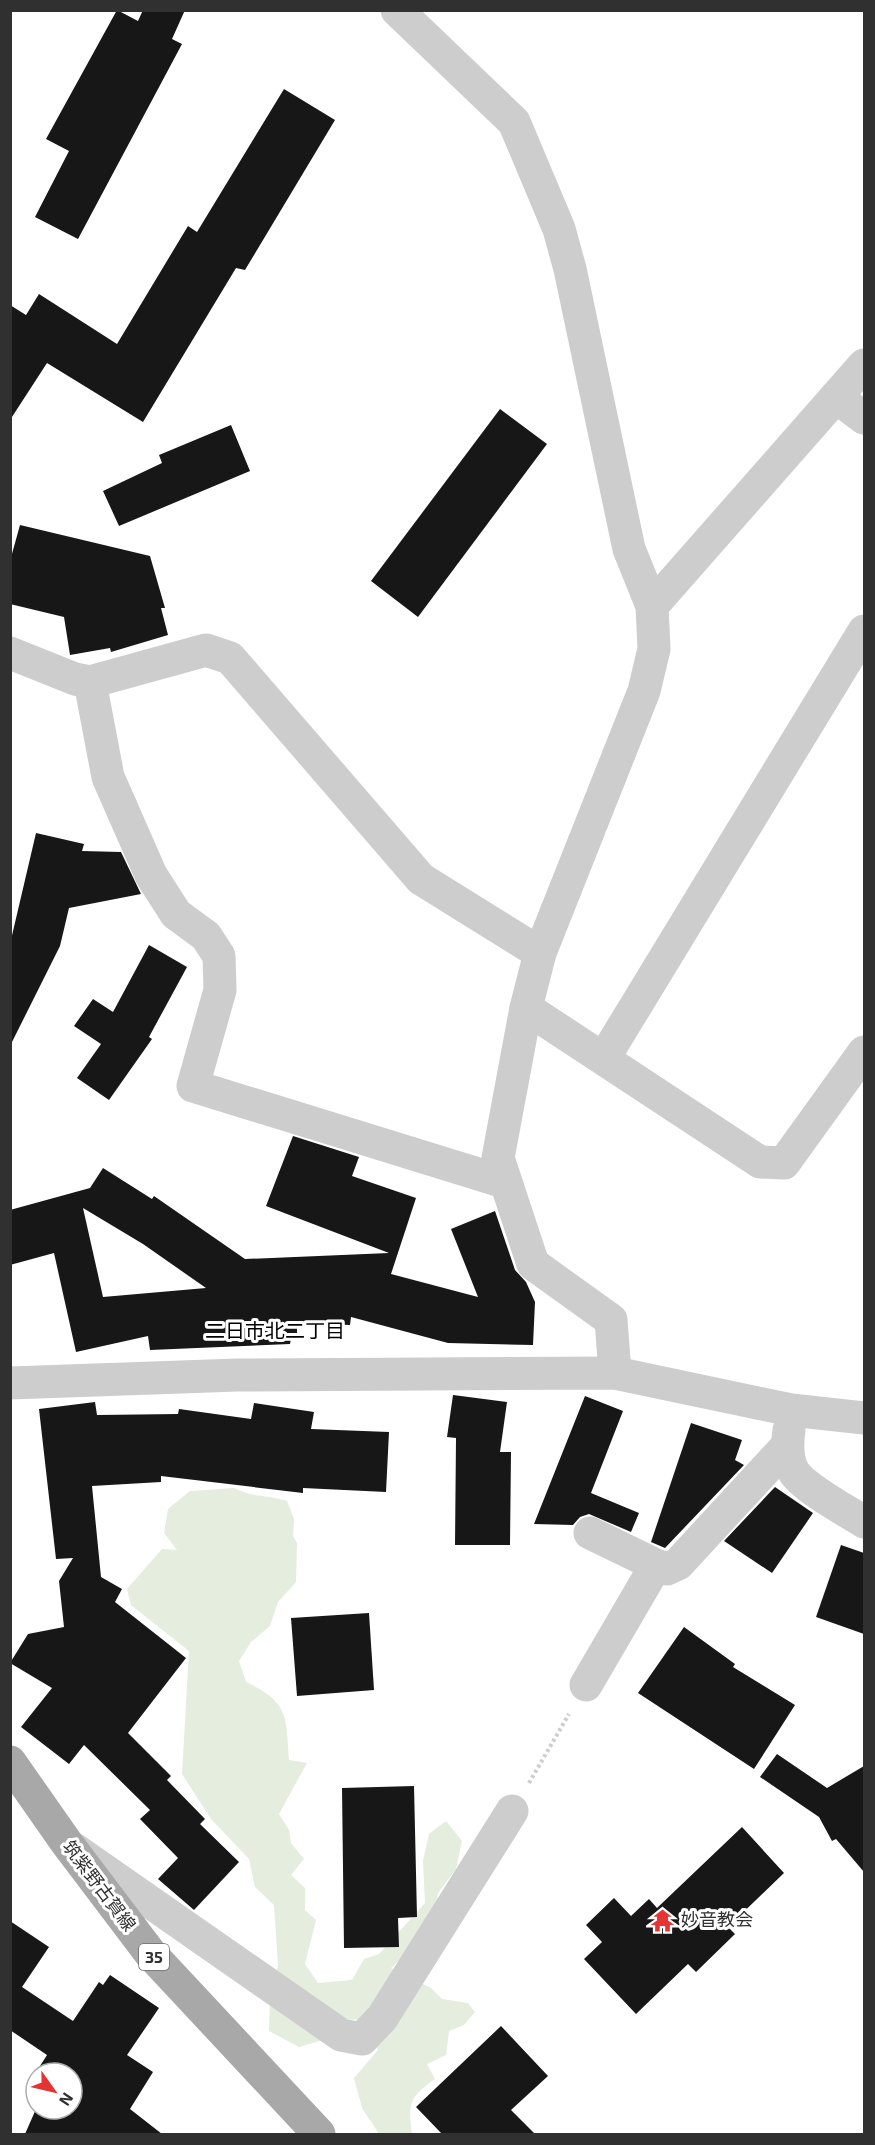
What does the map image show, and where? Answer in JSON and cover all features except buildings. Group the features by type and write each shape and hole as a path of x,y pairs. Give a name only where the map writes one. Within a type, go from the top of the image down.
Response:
{"main road":[{"name":"筑紫野古賀線","path":"10,1762 66,1842 150,1953 319,2134"}],"street":[{"path":"397,10 514,122 559,229 570,269 629,549 652,606 654,648 644,691 540,953 526,1008 498,1158 504,1182 533,1264 611,1320 615,1373"},
{"path":"652,606 864,365"},
{"path":"836,397 864,418"},
{"path":"604,1058 864,631"},
{"path":"10,653 75,679 90,682 206,650 230,658 421,879 540,953"},
{"path":"90,682 108,777 151,875 176,914 206,936 219,956 220,990 193,1086 504,1182"},
{"path":"526,1008 760,1161 784,1163 864,1052"},
{"path":"10,1383 238,1375 615,1373 791,1410 864,1418"},
{"path":"791,1410 787,1446 794,1472 815,1490 864,1522"},
{"path":"590,1533 656,1566 667,1569 678,1564 787,1446"},
{"path":"586,1685 656,1566"},
{"path":"66,1842 341,2035 362,2039 382,2018 512,1811"}],"path":[{"path":"512,1811 586,1685"}],"green space":[{"path":"234,1488 287,1501 294,1519 293,1536 297,1543 296,1582 278,1602 270,1626 251,1642 239,1661 246,1682 260,1689 278,1704 285,1721 289,1760 307,1763 279,1814 289,1830 291,1843 304,1859 291,1875 305,1888 305,1910 316,1920 305,1964 318,1983 352,1980 364,1959 379,1954 425,1903 423,1861 429,1834 446,1821 462,1841 456,1869 438,1893 436,1908 413,1947 391,1968 431,1988 442,1999 468,2003 475,2012 464,2025 449,2031 446,2055 427,2064 435,2079 415,2096 412,2102 410,2115 412,2134 379,2134 362,2108 354,2078 378,2050 362,2020 338,2019 323,2040 299,2047 269,2031 270,1999 278,1965 274,1905 255,1887 249,1859 211,1819 182,1774 189,1651 131,1605 127,1589 162,1549 177,1550 164,1533 168,1509 190,1491"}],"place":[{"name":"妙音教会","path":"663,1920"}],"district":[{"name":"二日市北二丁目","path":"275,1331"}]}
